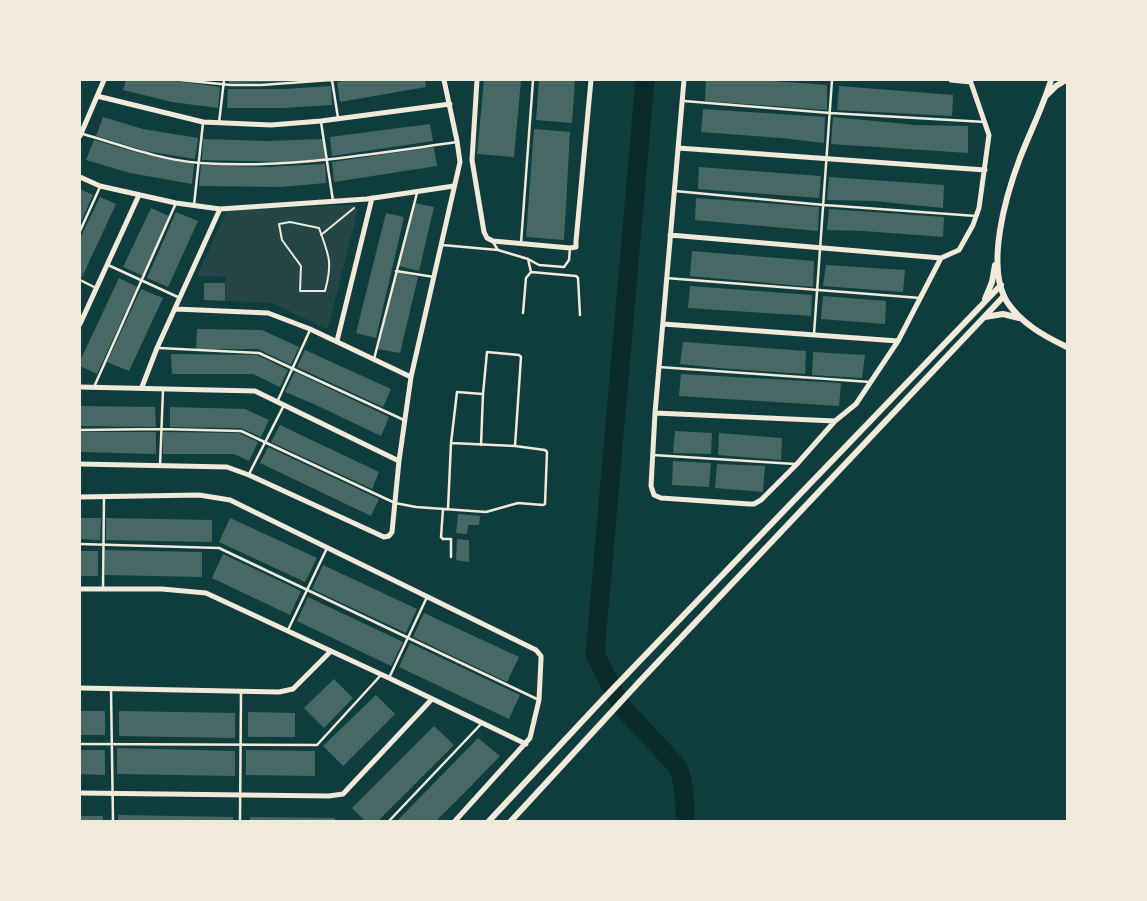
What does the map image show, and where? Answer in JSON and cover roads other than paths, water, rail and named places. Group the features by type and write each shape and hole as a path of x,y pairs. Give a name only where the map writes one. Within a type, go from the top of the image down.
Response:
{"street":[{"path":"81,135 104,80"},
{"path":"80,464 227,467 249,475 384,537 389,536 392,532 399,460 411,377 460,162 444,80"},
{"path":"477,80 472,160 484,232 487,238 492,241 570,248 576,247 591,80"},
{"path":"684,80 652,454 651,486 654,495 661,498 749,504 754,504 764,496 835,421 856,404 898,341 922,298 941,258"},
{"path":"670,235 941,258 959,250 976,216 985,170 989,135 970,81 951,80"},
{"path":"984,302 994,274 1008,199 1020,159 1051,80"},
{"path":"1046,96 1056,86 1066,80"},
{"path":"97,96 203,122 219,124 271,125 321,121 450,104"},
{"path":"678,148 985,170"},
{"path":"460,162 472,160"},
{"path":"80,177 100,186 139,195 176,203 220,209 369,198 454,186"},
{"path":"80,324 139,195"},
{"path":"337,341 369,198"},
{"path":"142,387 157,348 220,209"},
{"path":"997,251 999,276 1004,296 1022,320"},
{"path":"488,821 1001,285"},
{"path":"511,821 640,681 1004,296"},
{"path":"176,309 268,313 337,341 411,377"},
{"path":"985,317 1003,314 1013,316 1067,347"},
{"path":"663,324 898,341"},
{"path":"80,387 255,390 399,460"},
{"path":"655,413 835,421"},
{"path":"80,497 199,495 230,500 530,645 541,656 539,700 530,738 455,821"},
{"path":"80,589 162,589 206,593 288,630 526,744"},
{"path":"80,688 279,692 293,689 331,651"},
{"path":"80,792 240,796 329,796 343,794 432,699"}],"lane":[{"path":"180,80 224,85 261,86 332,80 338,118"},
{"path":"219,124 224,80"},
{"path":"521,244 532,80"},
{"path":"814,334 832,80"},
{"path":"682,100 830,113 985,122"},
{"path":"321,121 333,201"},
{"path":"194,206 203,122"},
{"path":"81,135 146,153 199,163 269,165 328,160 457,142"},
{"path":"80,231 100,186"},
{"path":"374,359 417,191"},
{"path":"674,191 824,205 976,216"},
{"path":"94,387 176,203"},
{"path":"492,241 498,250"},
{"path":"440,245 498,250 528,259 540,265 564,266 568,260 570,248"},
{"path":"528,259 531,272"},
{"path":"106,264 180,299"},
{"path":"396,271 434,277"},
{"path":"523,313 526,278 531,272"},
{"path":"531,272 576,276 578,278 580,315"},
{"path":"666,278 922,298"},
{"path":"80,280 96,288"},
{"path":"277,401 310,329"},
{"path":"157,348 259,353 406,420"},
{"path":"481,445 487,352 520,354 521,357 515,446"},
{"path":"659,367 872,382"},
{"path":"160,466 163,388"},
{"path":"448,509 451,443 457,392 483,394"},
{"path":"249,475 284,405"},
{"path":"80,430 161,429 241,431 395,503 416,507 486,512 518,503 544,504 547,452 545,450 515,446 451,443"},
{"path":"652,454 796,464"},
{"path":"103,589 104,497"},
{"path":"443,509 441,537 443,539 451,539 451,557"},
{"path":"80,544 214,547 539,700"},
{"path":"288,630 328,547"},
{"path":"389,678 427,596"},
{"path":"80,744 317,745 382,675"},
{"path":"111,688 113,821"},
{"path":"240,821 241,691"},
{"path":"389,821 482,723"}],"waterway":[{"path":"645,80 595,654 622,707 678,767 685,800 685,821"}]}
